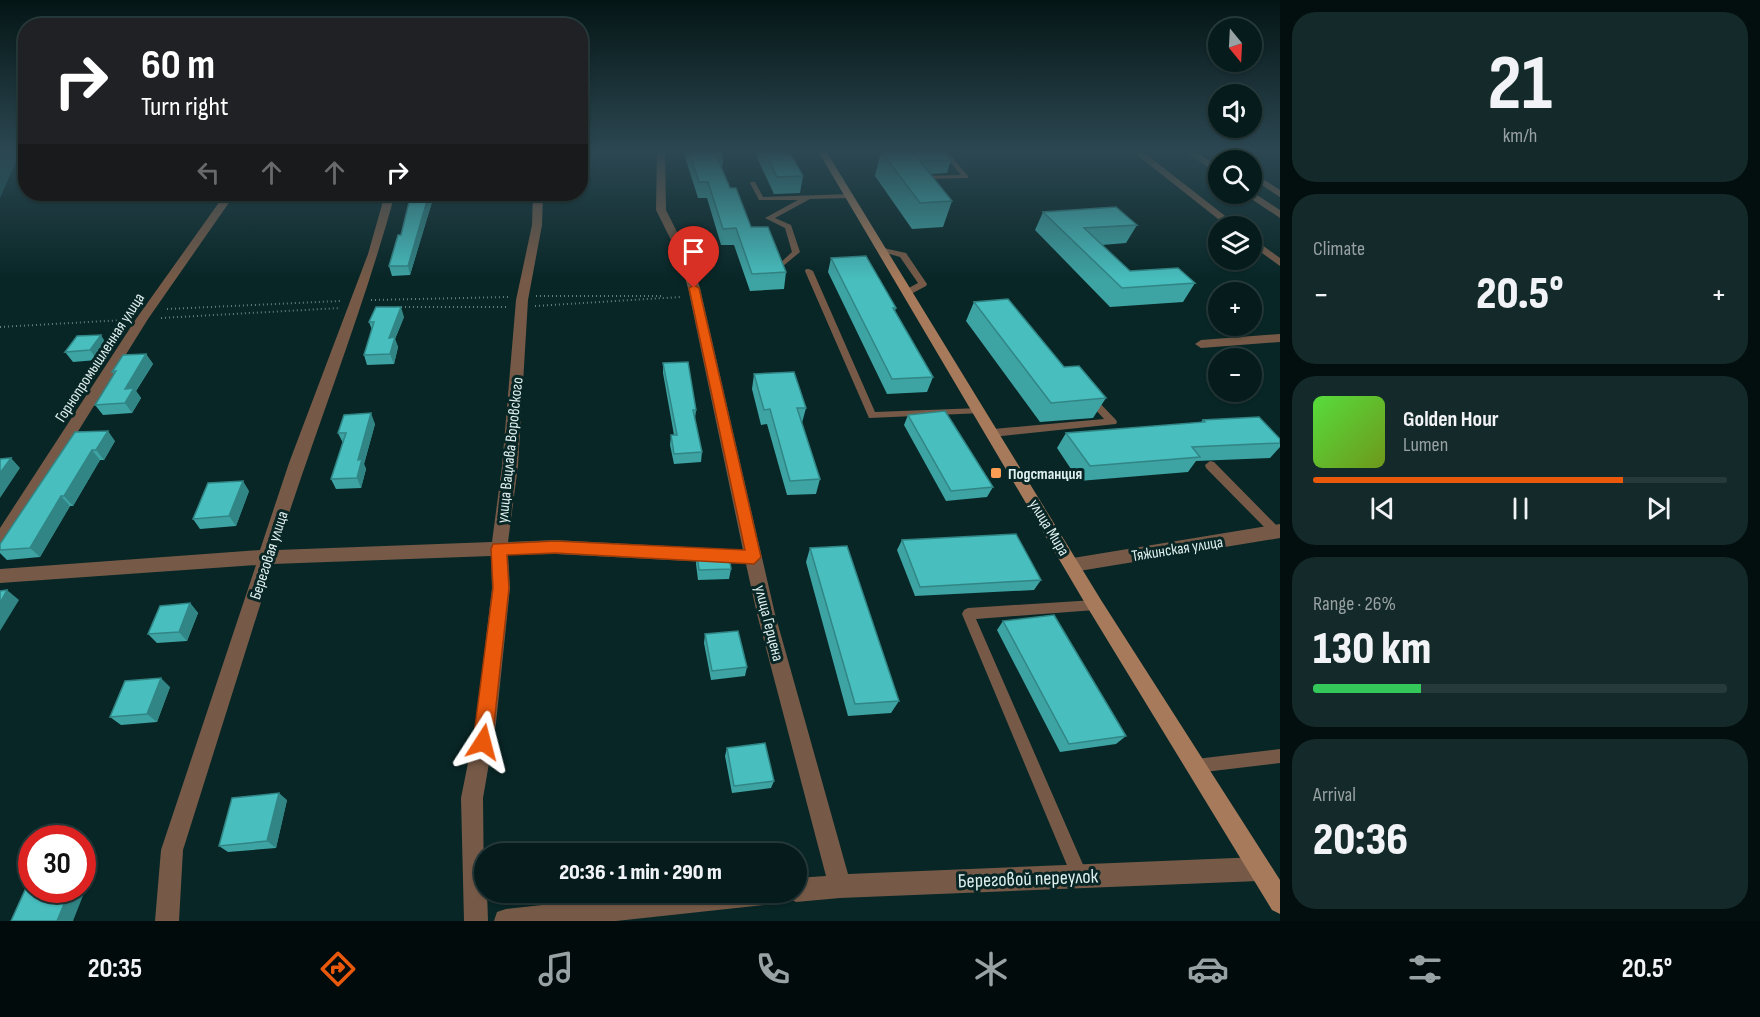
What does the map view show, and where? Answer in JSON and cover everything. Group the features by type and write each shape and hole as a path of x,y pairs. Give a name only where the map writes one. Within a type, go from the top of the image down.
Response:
{"main road":[{"name":"улица Мира","path":"850,196 1095,605 1280,902"}],"street":[{"name":"улица Герцена","path":"661,194 661,210 683,254 696,296 766,614 840,885"},
{"path":"1192,194 1220,216"},
{"name":"Горнопромышленная улица","path":"0,542 149,310 225,201"},
{"name":"Береговая улица","path":"167,921 172,850 297,463 356,301 388,201"},
{"name":"улица Вацлава Воровского","path":"476,921 472,798 486,723 499,610 501,588 499,549 510,466 522,296 537,225 538,201"},
{"path":"1262,202 1280,215"},
{"path":"1262,248 1280,262"},
{"path":"1202,344 1280,338"},
{"name":"Тяжинская улица","path":"1073,565 1278,532"},
{"path":"0,576 267,557 555,547 754,557"},
{"name":"Береговой переулок","path":"807,889 840,885 1259,868"},
{"path":"506,921 672,903"}],"lane":[{"path":"758,194 760,199 850,196"},
{"path":"782,265 796,252 788,227 769,218 809,197"},
{"path":"809,271 872,416 980,411"},
{"path":"993,433 1112,422 1080,387"},
{"path":"1210,465 1278,532"},
{"path":"1080,876 968,614 1095,605"},
{"path":"1196,766 1280,756"}],"path":[{"path":"149,310 522,296 696,296"}],"building":[{"path":"712,194 738,194 751,227 768,227 786,272 752,274 736,228 723,229"},
{"path":"913,194 946,194 952,201 920,203"},
{"path":"409,201 427,201 408,266 389,266 398,235 401,235"},
{"path":"1116,207 1137,225 1084,228 1130,271 1178,268 1195,283 1122,288 1043,212"},
{"path":"866,256 933,377 892,379 831,258"},
{"path":"1008,299 1064,367 1079,366 1106,398 1051,403 974,302"},
{"path":"376,307 401,307 389,338 395,337 390,354 364,355 374,322 369,322"},
{"path":"101,335 90,350 65,352 77,336"},
{"path":"146,354 125,389 134,388 125,403 95,405 123,355"},
{"path":"688,362 696,410 693,410 702,452 674,454 671,435 677,435 663,363"},
{"path":"794,372 806,408 797,408 820,479 790,481 770,409 764,410 754,374"},
{"path":"945,411 993,487 951,491 908,415"},
{"path":"371,413 358,460 362,459 357,478 331,479 346,433 338,433 344,415"},
{"path":"1259,417 1280,439 1280,443 1192,447 1200,457 1090,466 1066,433 1205,422 1203,420"},
{"path":"108,431 96,450 92,450 64,496 61,496 30,548 0,550 0,544 75,432"},
{"path":"11,458 0,473 0,459"},
{"path":"243,481 229,516 193,519 208,483"},
{"path":"1016,534 1041,580 920,587 902,540"},
{"path":"847,546 899,701 855,704 810,548"},
{"path":"697,554 729,556 731,569 699,570"},
{"path":"7,590 0,603 0,591"},
{"path":"190,603 179,632 148,634 160,606"},
{"path":"1054,615 1126,736 1069,744 1003,621"},
{"path":"738,631 747,667 712,671 705,634"},
{"path":"161,678 147,714 110,717 125,681"},
{"path":"765,743 774,781 734,786 727,748"},
{"path":"279,793 267,841 219,846 232,798"},
{"path":"19,903 65,903 57,921 11,921"}],"place":[{"name":"Подстанция","path":"996,473"}],"route":[{"path":"483,742 501,588 499,549 555,547 754,557 694,288"}]}
